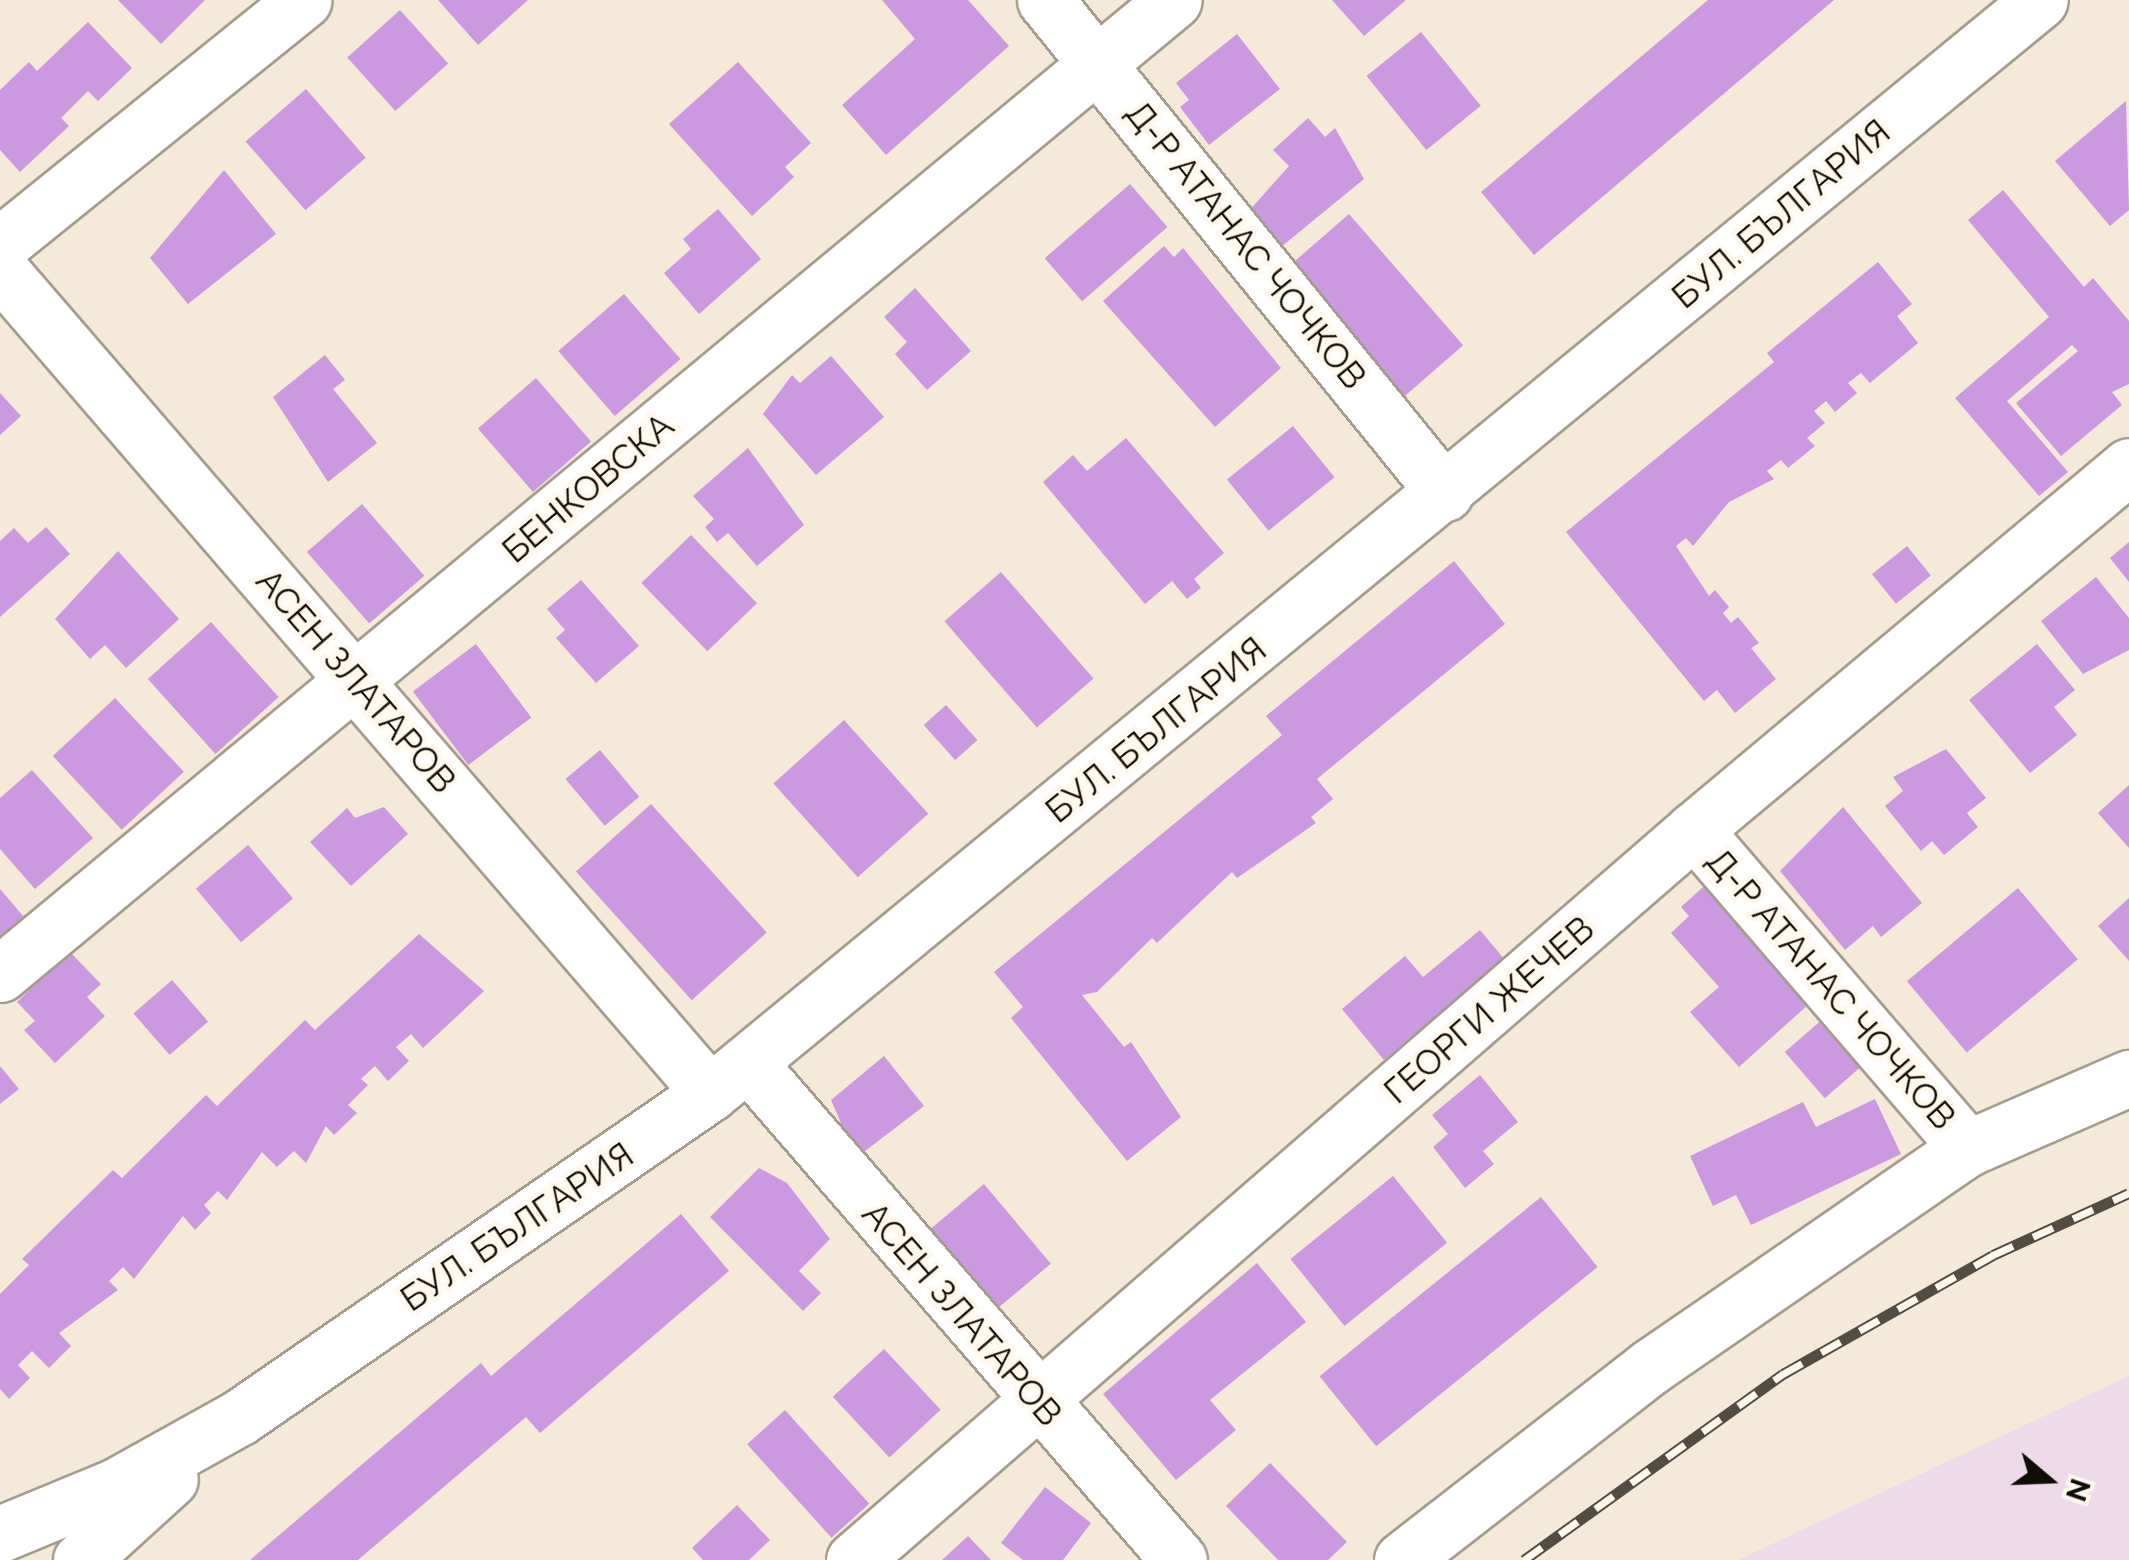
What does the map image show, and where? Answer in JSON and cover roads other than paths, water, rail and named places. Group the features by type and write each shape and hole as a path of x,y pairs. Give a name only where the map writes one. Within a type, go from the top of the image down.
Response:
{"street":[{"path":"0,245 304,0"},
{"name":"Д-Р АТАНАС ЧОЧКОВ","path":"1045,0 1445,493"},
{"name":"БЕНКОВСКА","path":"0,974 1174,0"},
{"name":"БУЛ. БЪЛГАРИЯ","path":"0,1534 116,1486 240,1418 730,1078 2040,0"},
{"name":"АСЕН ЗЛАТАРОВ","path":"0,270 356,681 1180,1560"},
{"name":"ГЕОРГИ ЖЕЧЕВ","path":"854,1560 1038,1405 1694,830 2129,466"},
{"name":"Д-Р АТАНАС ЧОЧКОВ","path":"1694,830 1968,1148"},
{"path":"1402,1560 1650,1367 1968,1148 2129,1078"},
{"name":"БУЛ. БЪЛГАРИЯ","path":"81,1560 240,1418"}],"railway":[{"path":"1524,1560 1783,1374 1993,1255 2129,1193"}]}
